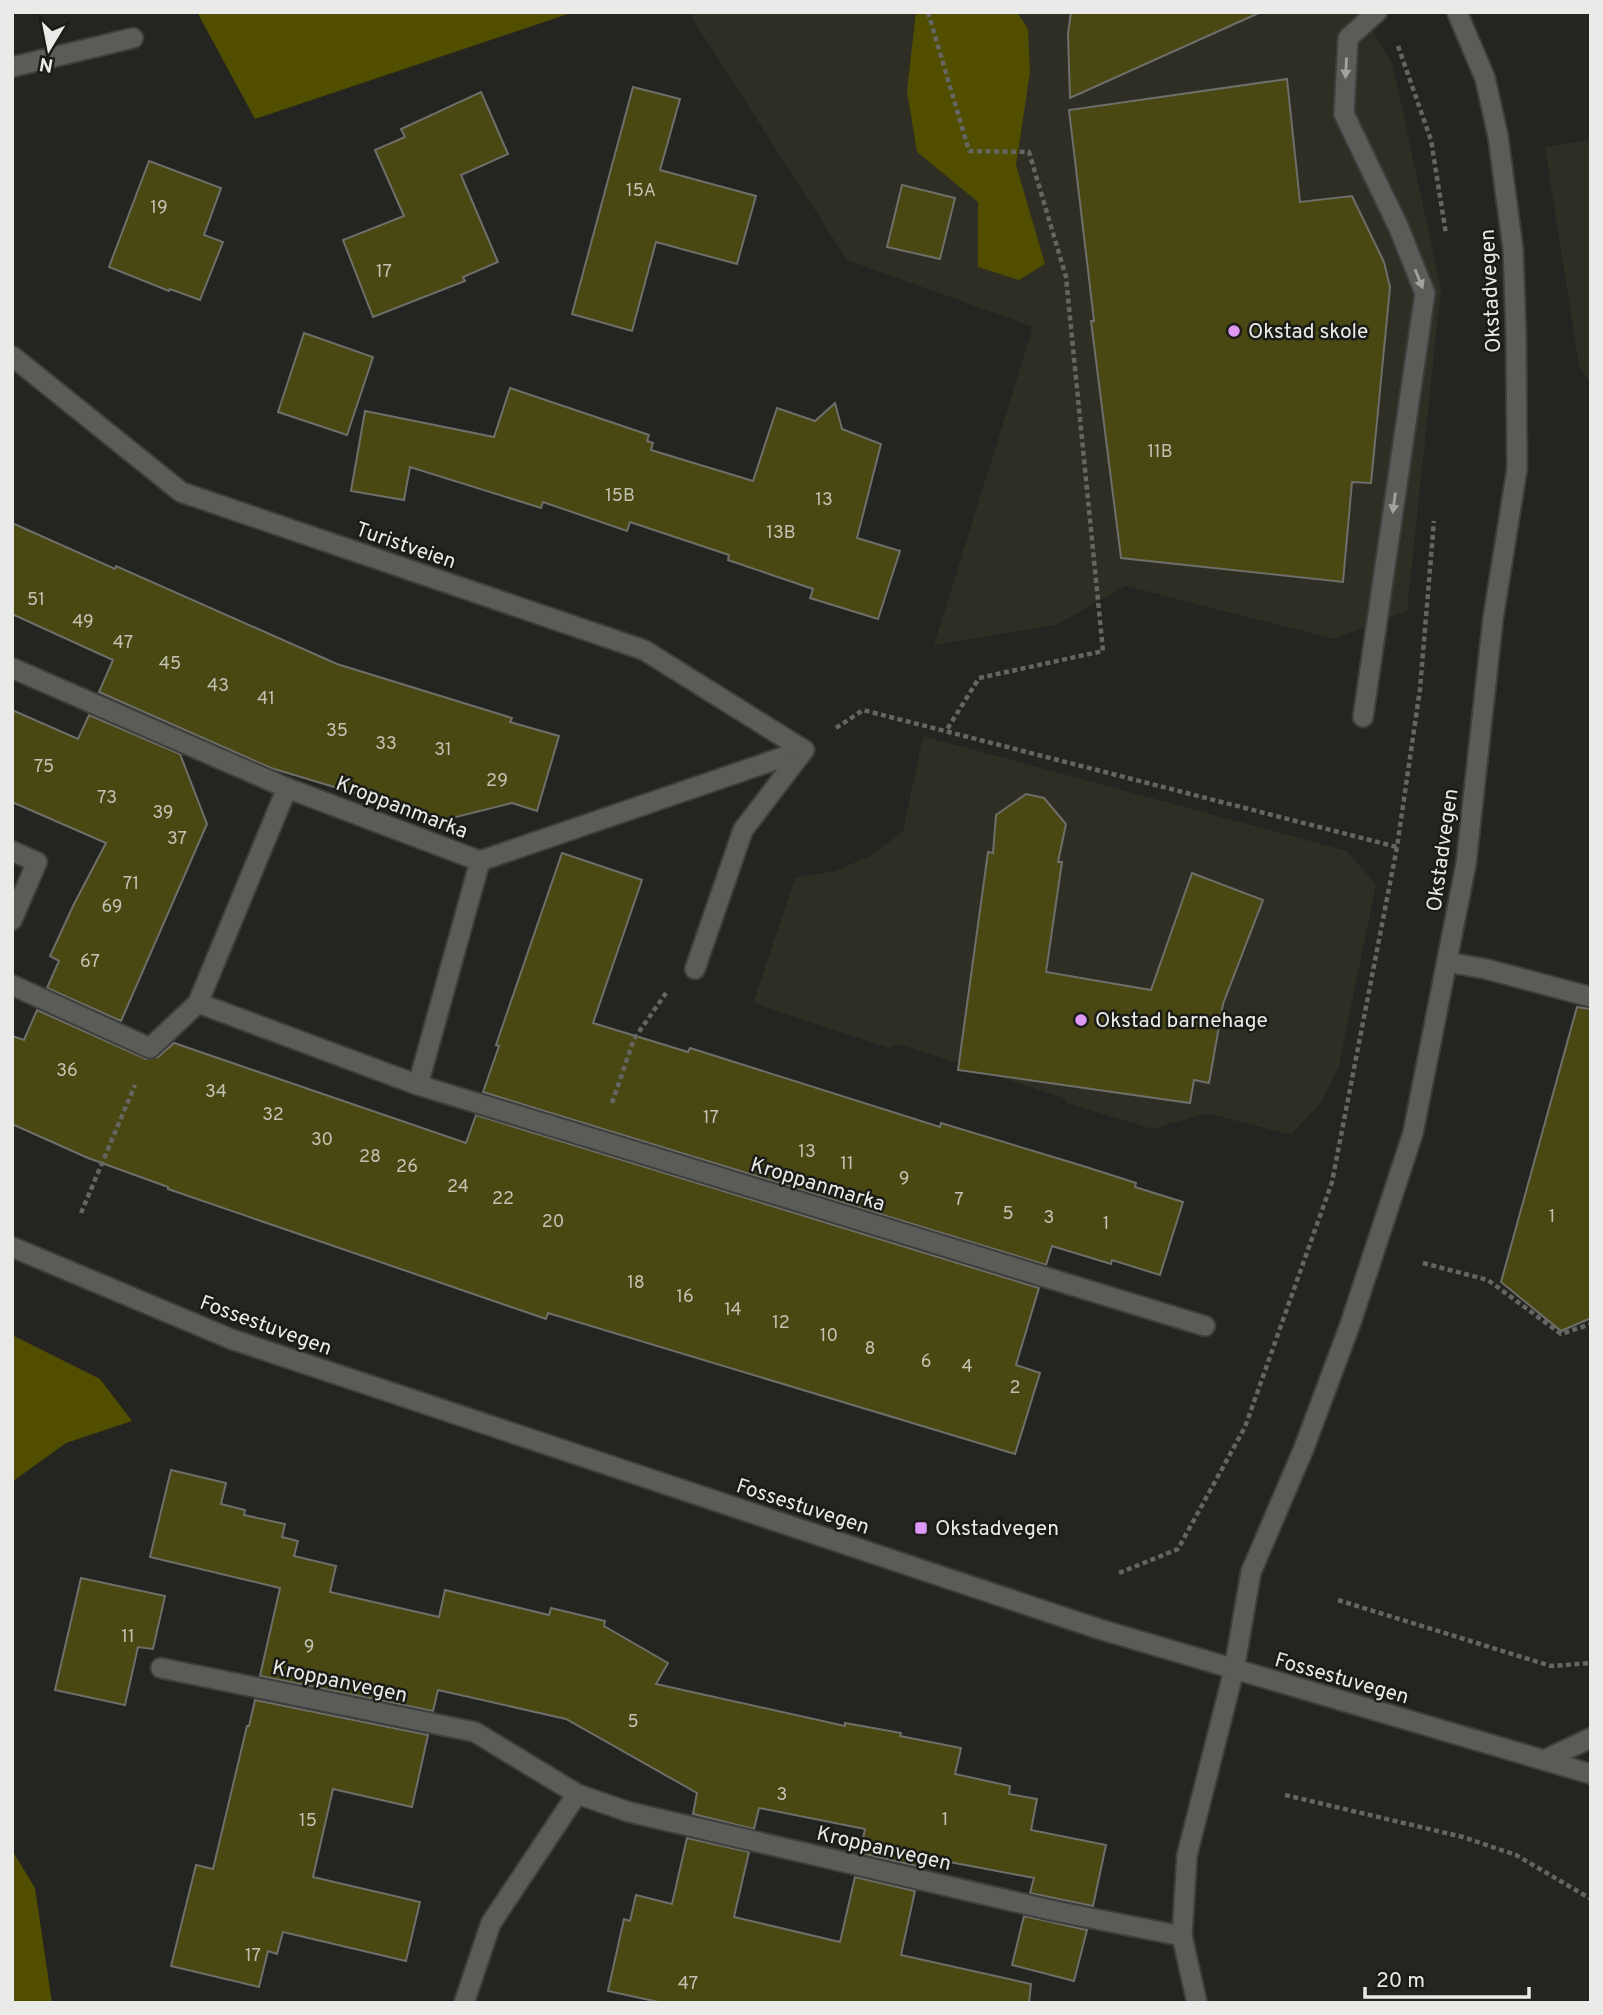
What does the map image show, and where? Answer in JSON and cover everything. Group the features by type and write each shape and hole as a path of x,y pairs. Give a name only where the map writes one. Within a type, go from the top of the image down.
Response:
{"street":[{"path":"1363,717 1425,293 1398,226 1344,114 1348,38 1377,12"},
{"name":"Okstadvegen","path":"1234,1670 1251,1572 1304,1448 1350,1325 1413,1133 1466,864 1493,620 1517,469 1516,334 1513,249 1498,135 1485,78 1457,12"},
{"path":"12,67 133,38"},
{"name":"Turistveien","path":"12,356 181,492 644,650 804,750"},
{"name":"Kroppanmarka","path":"12,668 287,788 480,861 418,1086"},
{"path":"480,861 804,750"},
{"path":"695,969 743,830 804,750"},
{"path":"12,985 150,1048 198,1003 287,788"},
{"path":"12,851 37,862 12,920"},
{"path":"1447,962 1486,969 1591,997"},
{"name":"Kroppanmarka","path":"198,1003 418,1086 1205,1326"},
{"name":"Fossestuvegen","path":"12,1247 231,1339 1086,1625 1591,1774"},
{"name":"Kroppanvegen","path":"161,1668 475,1732 578,1794 629,1812 1055,1911 1182,1936"},
{"path":"1197,2003 1182,1936 1187,1855 1234,1670"},
{"path":"1544,1760 1591,1738"},
{"path":"464,2003 491,1923 578,1794"}],"path":[{"path":"928,12 969,150 1029,152 1066,277 1103,650 979,678 946,731"},
{"path":"1395,36 1431,140 1448,245"},
{"path":"1119,1573 1178,1549 1245,1427 1332,1182 1397,847 1420,689 1436,508"},
{"path":"804,750 863,710 1397,847"},
{"path":"600,1141 634,1039 676,977 695,969"},
{"path":"81,1213 150,1048"},
{"path":"1423,1263 1488,1280 1561,1334 1591,1324"},
{"path":"1338,1600 1551,1667 1591,1663"},
{"path":"1285,1795 1463,1836 1516,1855 1591,1899"}],"shaded area":[{"path":"197,12 574,12 255,119"},
{"name":"Okstad skole","path":"688,12 1361,12 1393,66 1441,289 1407,611 1334,639 1126,586 1056,625 934,645 1033,327 847,260"},
{"path":"916,12 1017,12 1028,29 1030,72 1016,165 1045,264 1019,280 978,267 978,202 917,152 907,91"},
{"path":"1591,140 1591,384 1579,366 1545,147"},
{"path":"923,736 1347,851 1376,885 1339,1066 1320,1104 1291,1135 1207,1113 1152,1129 1067,1103 1064,1098 898,1044 889,1048 753,1003 795,878 835,871 872,855 903,831"},
{"path":"12,1335 100,1379 132,1421 66,1443 12,1482"},
{"path":"12,1850 35,1888 52,2003 12,2003"}],"building":[{"path":"1071,12 1261,12 1070,98 1068,34"},
{"path":"1287,79 1300,202 1352,196 1384,262 1390,287 1371,483 1352,482 1343,582 1121,558 1091,321 1094,321 1069,110"},
{"path":"633,87 680,99 660,170 756,196 737,264 656,242 632,331 572,314"},
{"path":"481,92 508,154 461,175 498,262 463,277 465,281 373,317 343,240 404,216 375,150 405,137 401,129"},
{"path":"149,161 221,188 204,235 223,242 200,300 170,289 169,291 109,267"},
{"path":"902,185 955,198 940,259 887,247"},
{"path":"304,333 373,357 347,435 278,412"},
{"path":"510,388 649,435 647,441 653,443 651,450 753,481 777,408 815,421 835,403 842,429 881,444 857,538 900,551 878,619 810,598 813,589 728,560 729,555 630,522 627,531 543,502 541,508 410,467 404,500 351,491 365,411 494,437"},
{"path":"12,523 337,664 512,718 510,722 559,736 537,811 512,803 444,820 271,768 99,692 113,660 12,614"},
{"path":"12,710 78,739 89,715 180,754 207,824 121,1021 47,988 59,961 50,956 106,843 12,802"},
{"path":"1026,794 1044,798 1066,824 1058,862 1062,862 1046,972 1151,990 1192,873 1263,900 1223,1004 1209,1083 1194,1080 1190,1103 958,1070 988,852 993,853 996,815"},
{"path":"562,853 642,880 593,1023 688,1052 690,1048 940,1127 941,1123 1083,1166 1136,1183 1135,1187 1183,1202 1160,1275 1052,1246 1046,1265 483,1092 499,1046 496,1045"},
{"path":"1577,1007 1591,1009 1591,1318 1561,1331 1501,1282"},
{"path":"37,1010 146,1059 158,1057 174,1043 466,1143 476,1115 1039,1288 1016,1365 1040,1373 1015,1454 548,1313 546,1319 168,1189 88,1158 12,1124 12,1036 24,1040"},
{"path":"171,1470 226,1483 221,1504 245,1510 244,1515 285,1524 282,1537 298,1541 294,1556 336,1566 330,1592 439,1617 445,1590 549,1615 551,1608 605,1621 604,1626 668,1663 656,1684 845,1726 845,1723 901,1733 900,1736 961,1748 955,1774 1010,1786 1009,1794 1037,1799 1031,1830 1106,1845 1093,1906 1030,1893 1034,1878 923,1857 921,1867 860,1853 865,1829 759,1808 754,1829 693,1814 697,1793 566,1719 438,1690 433,1711 260,1676 280,1588 150,1557"},
{"path":"81,1578 165,1596 153,1649 138,1647 125,1705 55,1690"},
{"path":"255,1700 428,1735 412,1807 333,1789 313,1877 420,1902 406,1961 283,1932 277,1954 268,1951 259,1987 171,1966 196,1865 213,1869"},
{"path":"687,1838 749,1852 734,1917 840,1942 855,1877 915,1891 901,1955 1031,1984 1029,2003 663,2003 608,1991 624,1919 630,1921 636,1895 672,1904"},
{"path":"1024,1916 1087,1930 1074,1981 1012,1965"}],"place":[{"name":"Okstad skole","path":"1234,331"},
{"name":"Okstad barnehage","path":"1081,1020"},
{"name":"Okstadvegen","path":"921,1528"}]}
